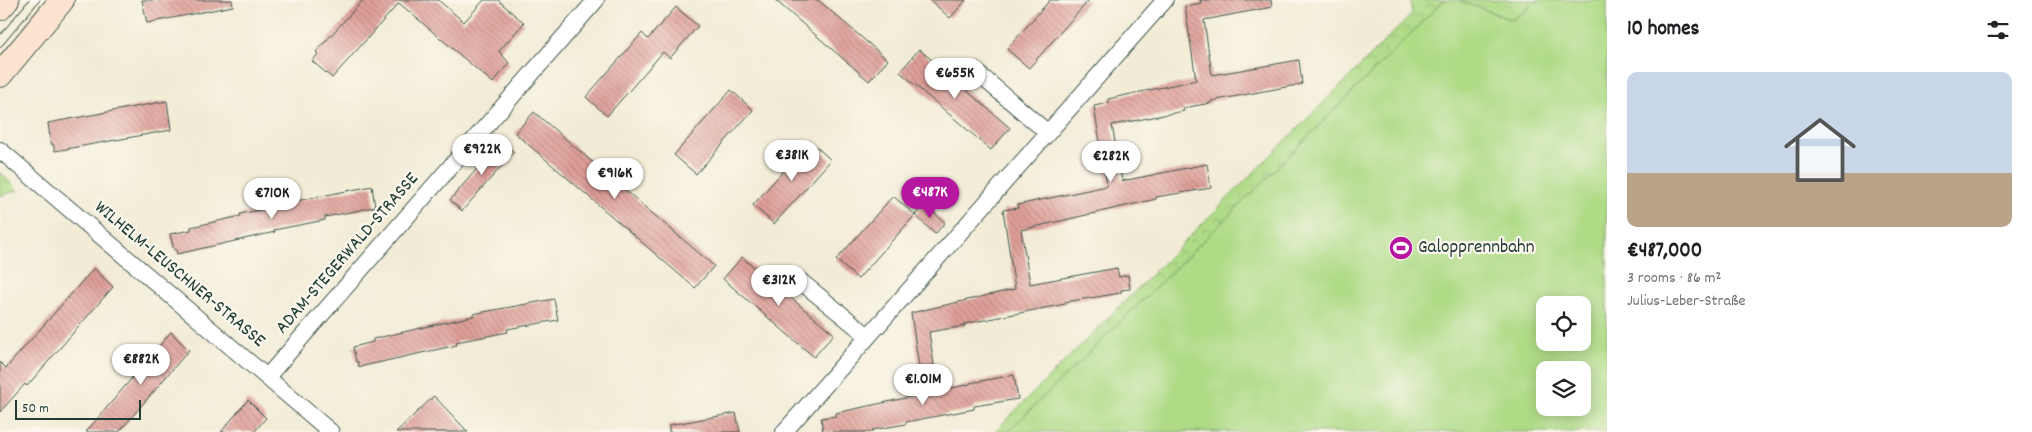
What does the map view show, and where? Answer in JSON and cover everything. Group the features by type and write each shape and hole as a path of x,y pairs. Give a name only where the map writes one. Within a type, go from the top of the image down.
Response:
{"street":[{"path":"0,8 7,0"},
{"path":"0,75 62,0"},
{"name":"ADAM-STEGERWALD-STRASSE","path":"268,377 596,0"},
{"path":"784,432 1165,0"},
{"path":"974,70 1048,133"},
{"name":"WILHELM-LEUSCHNER-STRASSE","path":"0,150 331,432"},
{"path":"799,280 868,336"}],"green space":[{"path":"1410,0 1444,0 1254,191 1008,432 994,432 1412,14"},
{"name":"Galopprennbahn","path":"1444,0 1458,0 1512,20 1540,0 1607,0 1607,432 1008,432 1254,191"},
{"path":"1458,0 1540,0 1512,20"},
{"path":"0,172 18,190 0,196"}],"building":[{"path":"142,0 232,0 233,6 147,23"},
{"path":"363,0 438,0 464,22 484,0 498,0 524,23 499,51 509,63 493,83 399,3 332,78 312,61 318,54 316,52"},
{"path":"775,0 818,0 888,60 869,81"},
{"path":"930,0 966,0 950,18"},
{"path":"1050,0 1089,0 1029,68 1007,49"},
{"path":"1200,0 1271,0 1272,7 1204,20 1212,75 1299,60 1302,84 1211,101 1211,103 1183,108 1184,111 1112,125 1122,181 1207,164 1211,188 1156,197 1156,199 1021,230 1030,284 1117,268 1119,277 1128,275 1130,289 1121,290 1121,293 1065,302 1065,304 929,332 934,365 919,367 911,313 1015,289 1003,210 1018,208 1017,205 1107,186 1094,106 1109,103 1108,99 1196,80 1185,6 1201,3"},
{"path":"676,7 698,26 670,58 663,52 607,116 586,97 642,33 648,39"},
{"path":"919,49 1010,128 991,150 900,72"},
{"path":"731,90 753,110 696,174 674,155"},
{"path":"167,101 171,130 55,151 53,144 51,144 48,123"},
{"path":"534,112 714,266 695,288 515,133"},
{"path":"501,141 514,152 462,211 450,200"},
{"path":"810,141 831,160 774,224 753,205"},
{"path":"372,186 375,207 325,217 325,220 274,230 275,232 177,254 176,249 174,250 170,234 191,230 191,227 241,216 240,214 291,204 291,202"},
{"path":"893,196 915,215 858,279 836,260"},
{"path":"925,204 945,223 935,234 915,215"},
{"path":"742,257 834,334 814,357 723,279"},
{"path":"94,268 113,287 27,386 25,384 0,412 0,362 6,368"},
{"path":"554,299 558,320 507,329 508,332 456,342 457,345 359,367 358,362 356,362 353,347 373,342 373,339 473,316 473,314"},
{"path":"171,332 189,350 119,432 86,432"},
{"path":"1014,375 1018,399 974,406 974,409 906,422 906,424 872,430 873,432 823,432 821,418 836,416 836,413"},
{"path":"434,396 468,432 396,432"},
{"path":"248,400 266,418 254,432 221,432"},
{"path":"736,413 740,432 669,432 669,425"}],"tram line":[{"path":"0,35 29,0"},
{"path":"0,48 40,0"}],"place":[{"name":"Galopprennbahn","path":"1401,248"}]}
